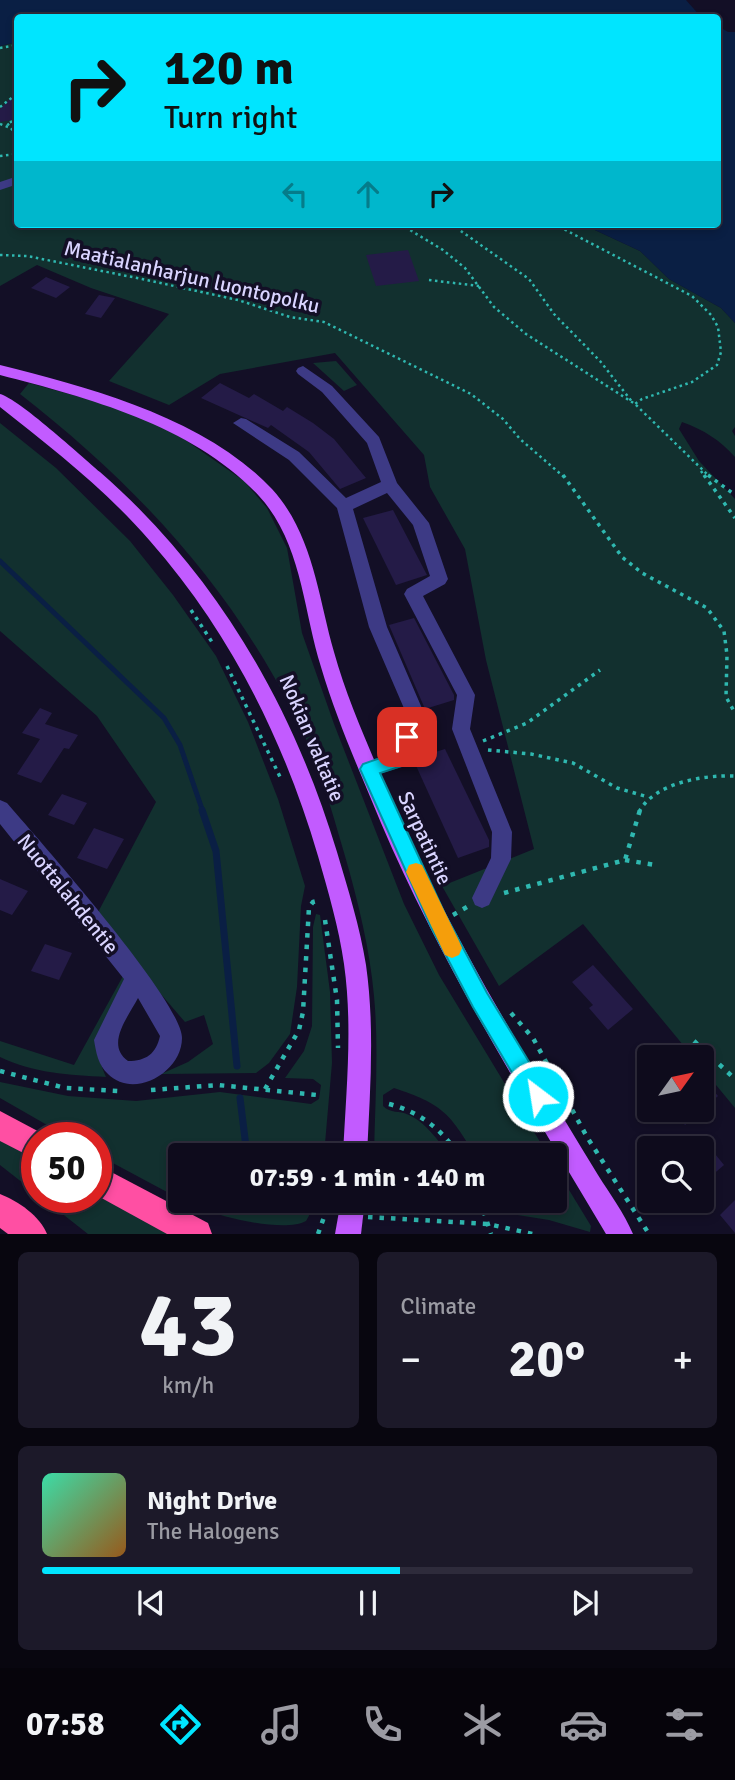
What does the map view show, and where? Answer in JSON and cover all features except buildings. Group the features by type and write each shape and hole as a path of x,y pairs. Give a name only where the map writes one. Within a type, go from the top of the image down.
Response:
{"highway":[{"path":"0,1125 21,1137"},
{"path":"112,1188 197,1234"},
{"path":"0,1209 32,1234"}],"main road":[{"name":"Sarpatintie","path":"0,370 89,393 161,421 236,467 253,480 278,507 292,533 305,569 326,654 369,769 438,921 480,1000 620,1234"},
{"path":"0,392 27,377"},
{"name":"Nokian valtatie","path":"0,399 68,452 123,501 156,536 231,634 258,678 281,725 321,828 354,963 358,1035 355,1143"}],"street":[{"path":"303,371 327,389 374,441 390,485 422,523 439,579 413,594 466,695 461,729 502,832 501,859 482,898"},
{"path":"241,423 294,456 344,506 378,627 415,713 398,760 369,769"},
{"path":"344,506 390,485"},
{"name":"Nuottalahdentie","path":"0,809 136,978"}],"path":[{"path":"0,107 14,96"},
{"path":"8,127 8,123 14,121"},
{"path":"0,124 14,133"},
{"path":"407,228 443,250 465,268 494,307 526,334 635,404"},
{"path":"457,228 529,279 554,314 593,353 635,404 700,469 735,495"},
{"path":"562,228 669,284 682,288 714,310 720,318"},
{"name":"Maatialanharjun luontopolku","path":"0,255 27,256 142,279 238,300 290,317 324,322 471,394 503,419 520,439 547,459 569,481 622,557 642,573 707,608 724,631 727,655 726,697 735,713"},
{"path":"429,280 478,286"},
{"path":"635,404 704,374 717,365 727,345"},
{"path":"700,469 735,518"},
{"path":"189,606 215,647"},
{"path":"222,657 256,722 281,780"},
{"path":"468,748 527,723 600,670"},
{"path":"468,748 531,754 573,764 617,788 648,797"},
{"path":"625,860 633,822 648,797 665,786 735,776"},
{"path":"438,921 482,898 625,860 655,865"},
{"path":"317,888 335,986 338,1049"},
{"path":"265,1089 299,1030 303,1012 309,907 313,902 321,900"},
{"path":"694,1041 735,1079"},
{"path":"389,1104 410,1108 426,1118 439,1128 450,1143"},
{"path":"484,1213 491,1234"},
{"path":"318,1234 345,1214 382,1219 488,1224 533,1234"}],"green space":[{"path":"14,43 14,228 591,228 640,251 669,279 721,308 735,323 735,427 732,431 735,436 735,457 697,428 682,422 679,429 699,461 735,499 735,1108 714,1083 714,1045 683,1045 583,924 499,986 442,886 534,849 486,660 465,549 430,487 424,455 335,353 220,374 169,405 109,381 169,314 91,288 37,265 0,286 0,46"},
{"path":"336,361 357,385 344,391 313,363"},
{"path":"29,383 109,405 156,424 184,439 244,481 267,508 287,548 302,633 334,724 404,904 439,975 541,1143 467,1143 443,1111 423,1099 394,1088 383,1095 383,1106 421,1122 440,1143 374,1143 376,1035 370,961 340,838 302,729 239,620 208,578 139,499 62,428 20,394"},
{"path":"0,423 56,468 130,541 216,656 248,722 278,799 305,886 301,906 297,987 290,1034 269,1063 256,1073 161,1074 188,1062 213,1044 204,1015 185,1022 95,918 156,802 97,716 0,631"},
{"path":"316,914 320,915 330,992 332,1063 325,1143 168,1143 168,1193 112,1163 112,1122 42,1122 0,1098 0,1082 68,1096 136,1101 220,1092 311,1104 319,1099 321,1085 313,1079 285,1078 304,1051 312,1026 313,927"},
{"path":"123,976 126,981 107,1016 100,1039 101,1063 106,1077 38,1070 0,1057 0,1041 74,1065"},
{"path":"0,1133 21,1145 21,1181 0,1165"},
{"path":"567,1187 591,1226 590,1232 549,1220 505,1213 567,1213"},
{"path":"112,1197 178,1234 88,1234 61,1213 112,1213"},
{"path":"214,1213 310,1213 306,1221 281,1225"}],"water":[{"path":"0,0 686,0 698,14 14,14 14,43 0,46"},
{"path":"721,28 735,32 735,323 721,308 669,279 640,251 591,228 721,228"}],"waterway":[{"path":"0,561 164,718 180,745 203,812"},
{"path":"202,810 216,851 237,1066"},
{"path":"240,1098 246,1143"}],"slow traffic":[{"path":"416,872 452,948"}],"route":[{"path":"407,737 398,760 369,769 438,921 480,1000 538,1096"}]}
